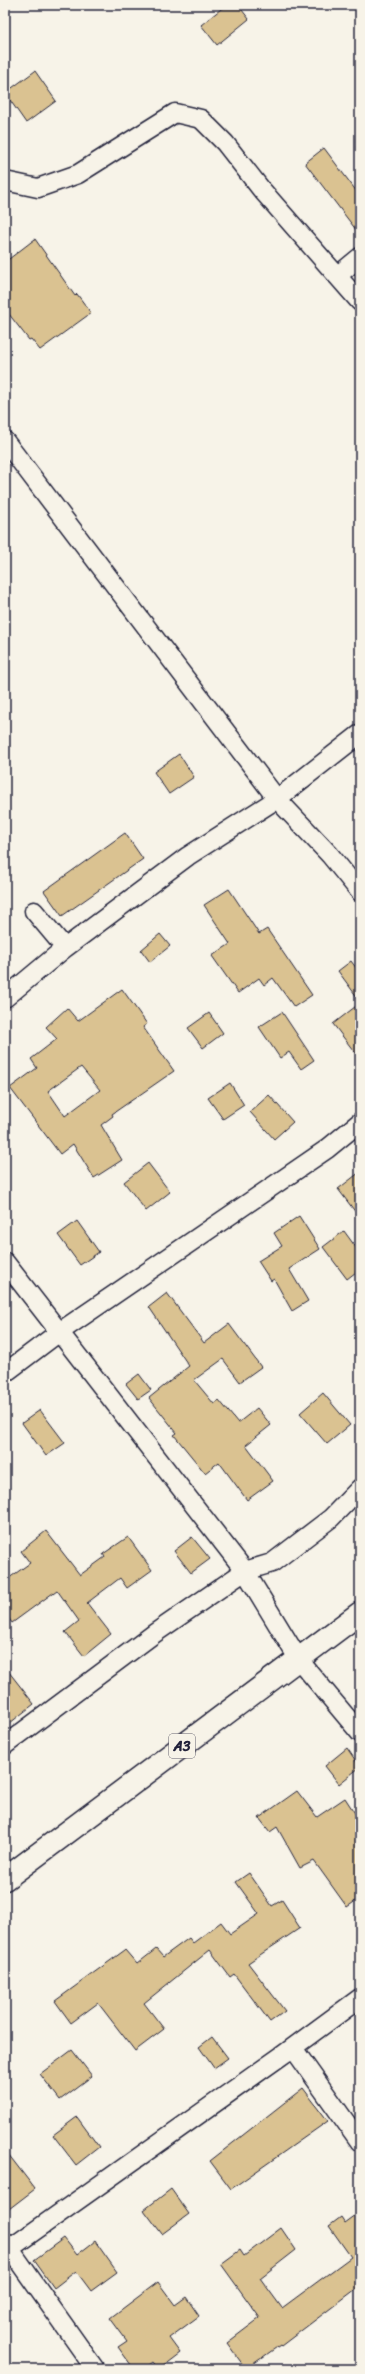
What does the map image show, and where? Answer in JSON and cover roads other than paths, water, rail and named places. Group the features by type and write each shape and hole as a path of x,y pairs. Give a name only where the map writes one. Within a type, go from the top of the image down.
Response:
{"highway":[{"name":"A3","path":"5,1879 360,1613"}],"street":[{"path":"5,181 38,188 78,174 175,113 202,119 225,143 261,189 360,302"},
{"path":"337,276 360,257"},
{"path":"5,441 277,799 330,854 360,892"},
{"path":"5,998 64,948 188,856 277,799 360,734"},
{"path":"34,910 64,948"},
{"path":"5,1373 58,1333 327,1149 360,1122"},
{"path":"5,1262 58,1333 245,1571 299,1660 360,1733"},
{"path":"5,1745 155,1633 245,1571 272,1563 331,1518 360,1488"},
{"path":"95,2369 7,2248 294,2048 360,1998"},
{"path":"294,2048 360,2142"}]}
